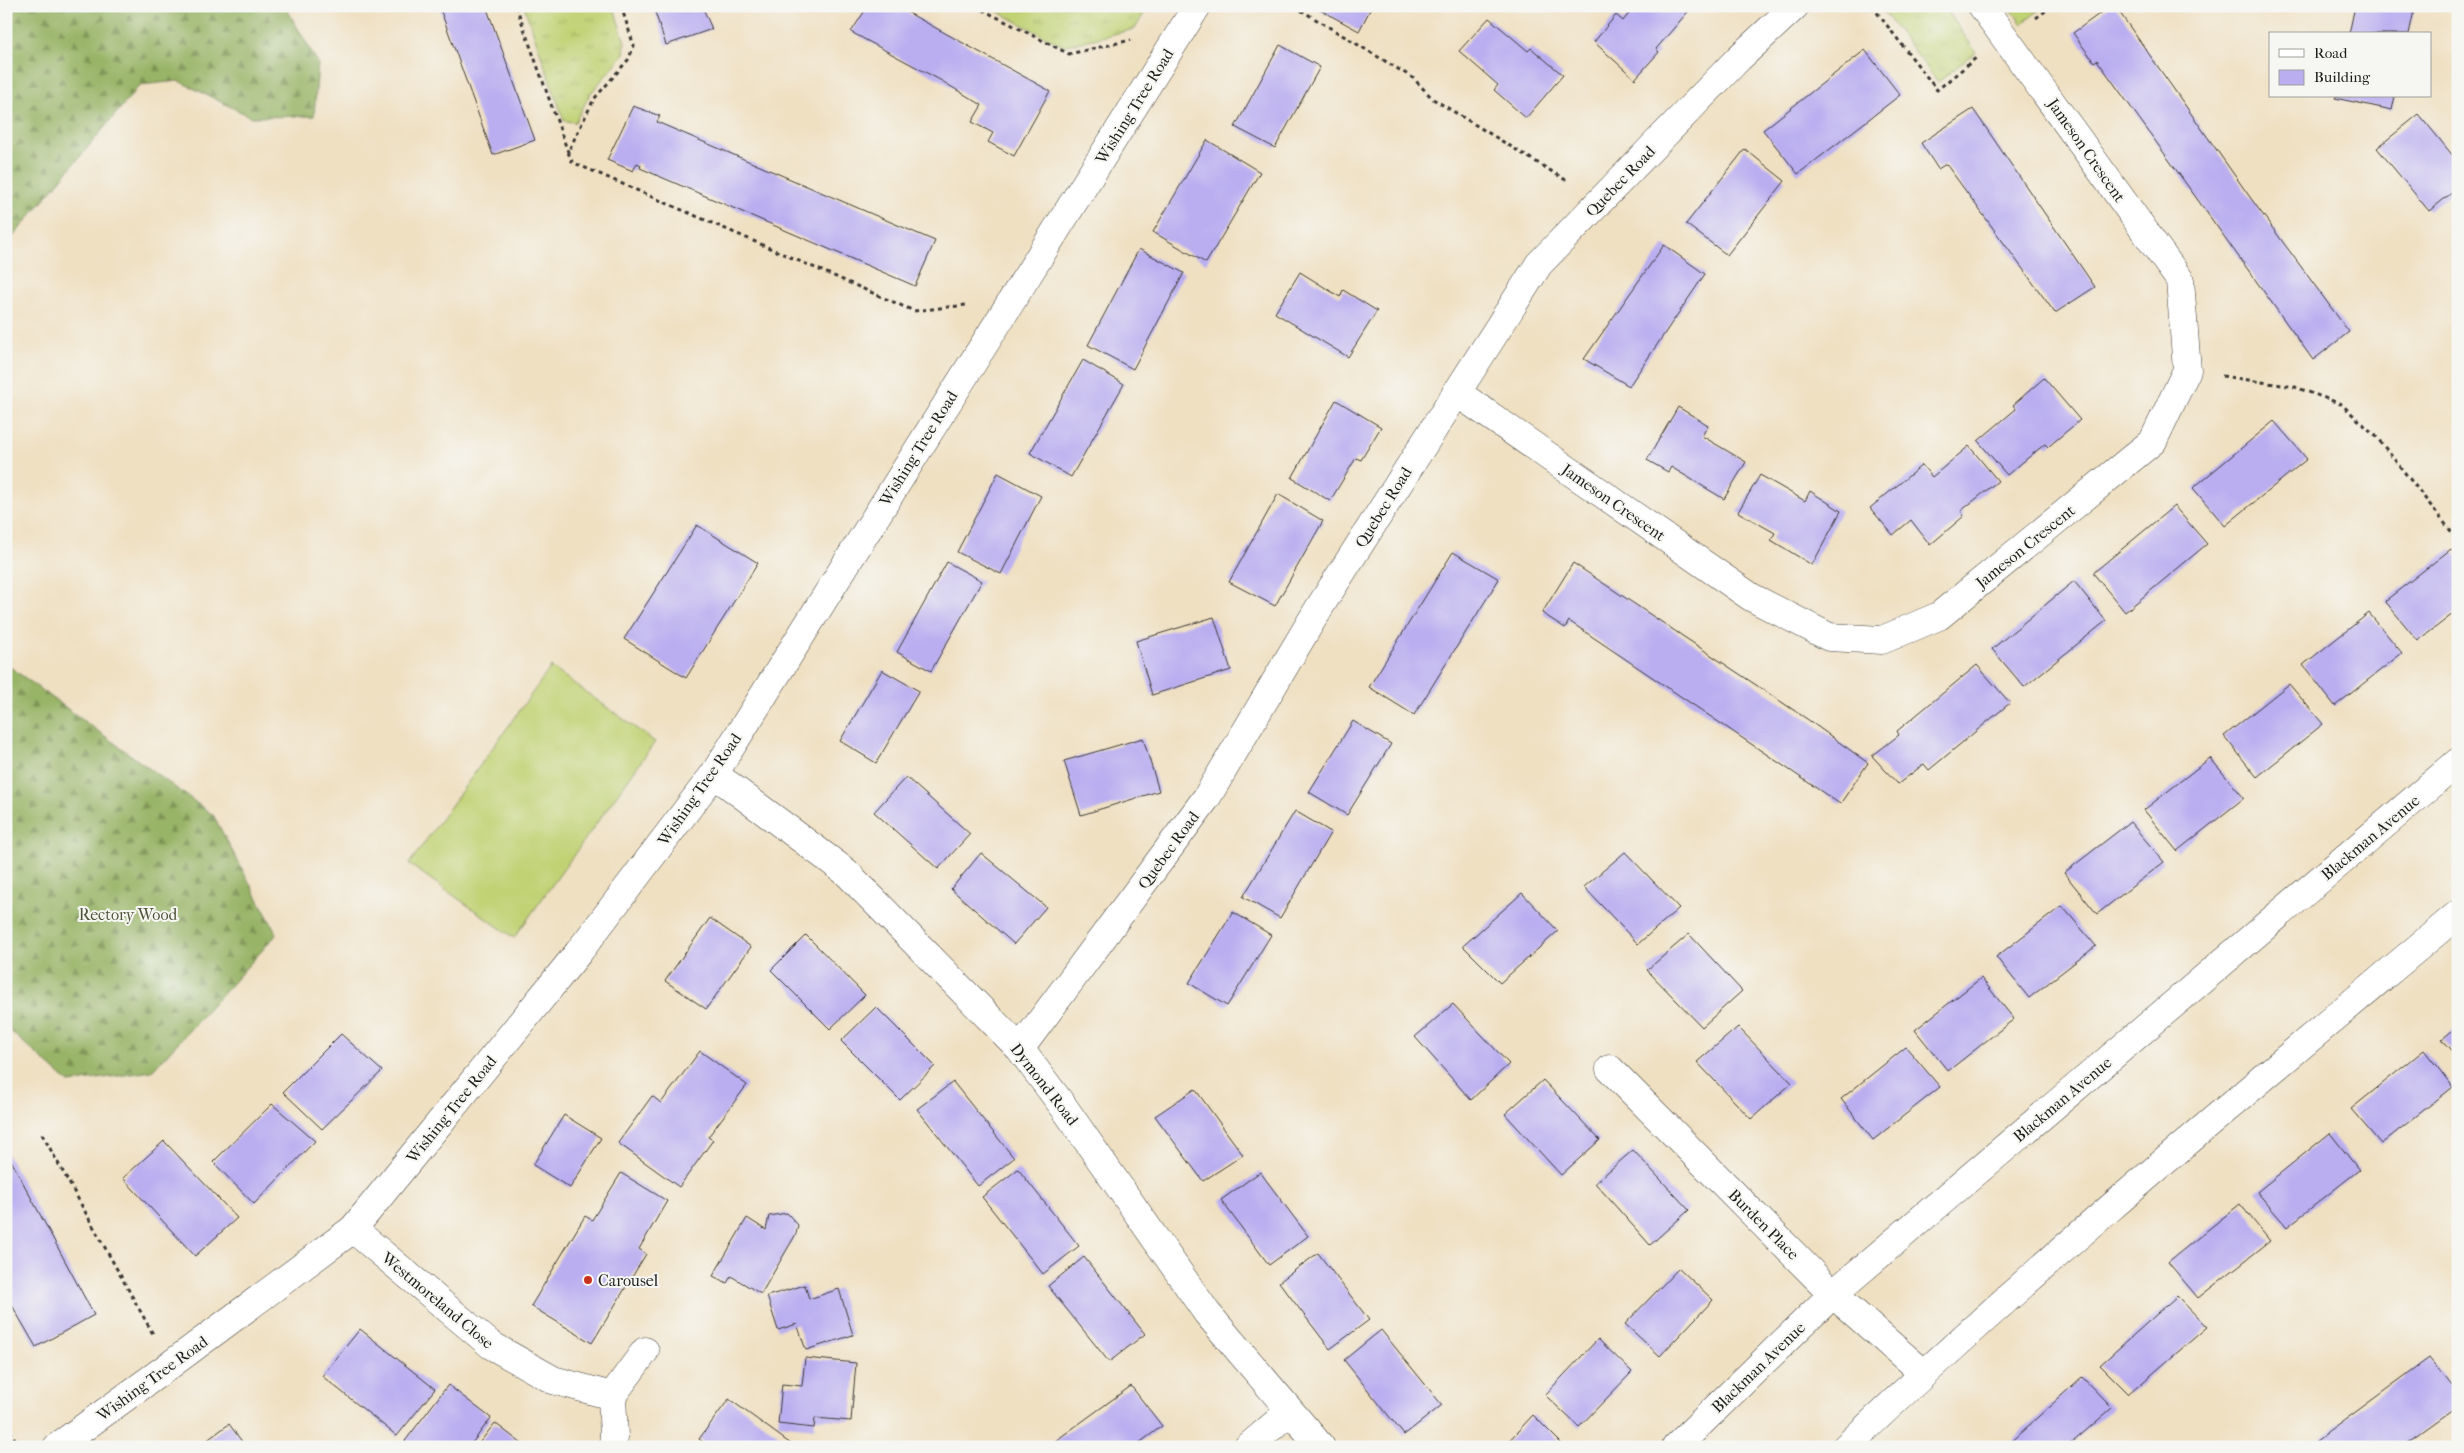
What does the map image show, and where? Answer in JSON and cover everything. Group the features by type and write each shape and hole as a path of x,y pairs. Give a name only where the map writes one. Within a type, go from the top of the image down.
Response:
{"street":[{"name":"Quebec Road","path":"1020,1049 1208,796 1319,608 1539,264 1739,58 1795,6"},
{"name":"Jameson Crescent","path":"1456,392 1751,597 1829,637 1882,640 1939,616 2153,442 2187,370 2180,280 1982,6"},
{"name":"Wishing Tree Road","path":"56,1447 353,1229 578,953 714,774 1190,17"},
{"name":"Blackman Avenue","path":"1676,1447 1833,1294 2458,762"},
{"name":"Dymond Road","path":"714,774 846,872 1020,1049 1063,1106 1206,1313 1321,1447"},
{"path":"1846,1447 1923,1373 2113,1204 2458,914"},
{"name":"Burden Place","path":"1610,1069 1833,1294 1923,1373"},
{"name":"Westmoreland Close","path":"353,1229 491,1345 553,1380 612,1396"},
{"path":"614,1437 612,1396 645,1351"},
{"path":"1248,1447 1289,1412"}],"path":[{"path":"516,6 572,162 914,311 1011,299"},
{"path":"568,152 594,99 628,60 634,46 620,6"},
{"path":"975,6 1070,54 1190,17"},
{"path":"1294,6 1413,78 1433,99 1579,189 1608,194"},
{"path":"1872,6 1937,90 2004,35"},
{"path":"2187,370 2295,387 2341,404 2375,435 2458,540"},
{"path":"42,1134 170,1365"},
{"path":"6,1422 19,1447"}],"green space":[{"path":"6,6 285,6 318,63 314,116 251,117 179,81 140,85 6,245"},
{"path":"524,6 613,6 625,42 624,54 590,94 575,122 564,121"},
{"path":"987,6 1148,6 1135,29 1063,46"},
{"path":"1879,6 1944,6 1976,52 1938,82"},
{"path":"2009,6 2044,6 2022,24"},
{"name":"Rectory Wood","path":"6,664 213,815 277,934 152,1071 69,1083 6,1027"},
{"path":"551,667 655,742 514,938 409,864"}],"building":[{"path":"439,6 486,6 535,140 493,155"},
{"path":"653,6 702,6 712,29 666,45"},
{"path":"868,6 896,6 1050,91 1014,156 988,142 993,133 972,122 982,105 851,32"},
{"path":"1313,6 1372,6 1359,31"},
{"path":"1635,6 1691,8 1656,49 1659,52 1635,79 1594,42 1616,15 1623,21"},
{"path":"2110,6 2115,6 2252,200 2349,332 2313,360 2097,60 2094,62 2073,33"},
{"path":"2355,6 2415,6 2409,32 2349,32"},
{"path":"1489,18 1528,51 1531,48 1563,75 1526,118 1494,90 1498,85 1459,51"},
{"path":"1280,45 1320,67 1275,148 1235,127"},
{"path":"1865,50 1900,95 1798,174 1763,130"},
{"path":"2335,98 2395,98 2392,110"},
{"path":"633,106 660,116 657,122 935,241 915,286 640,168 641,165 637,163 633,171 607,160"},
{"path":"1973,109 2095,287 2055,313 1946,164 1938,169 1921,143"},
{"path":"2419,114 2458,162 2458,188 2429,211 2377,148"},
{"path":"1207,140 1260,172 1206,263 1153,232"},
{"path":"1745,149 1785,181 1727,255 1686,224"},
{"path":"1664,245 1705,274 1629,386 1584,359"},
{"path":"1139,249 1184,273 1133,369 1088,345"},
{"path":"1300,272 1340,297 1343,290 1377,311 1348,357 1275,313"},
{"path":"1083,360 1124,384 1071,477 1030,453"},
{"path":"2044,378 2080,420 2048,447 2045,444 2007,475 1978,441 2016,409 2013,405"},
{"path":"1336,400 1381,427 1361,460 1356,458 1330,501 1292,478"},
{"path":"1678,407 1708,425 1702,436 1746,462 1724,499 1671,467 1668,472 1647,460"},
{"path":"2274,421 2307,459 2225,526 2193,488"},
{"path":"1969,446 1998,481 1961,511 1964,516 1930,545 1911,520 1893,535 1870,508 1922,465 1932,477"},
{"path":"998,473 1041,496 1001,574 957,552"},
{"path":"1760,475 1805,501 1810,491 1841,511 1812,565 1771,540 1775,533 1738,512"},
{"path":"1278,494 1323,521 1275,606 1229,582"},
{"path":"2174,506 2207,544 2125,612 2093,573"},
{"path":"697,525 758,563 686,678 624,639"},
{"path":"2451,549 2458,557 2458,610 2418,641 2385,601"},
{"path":"1453,552 1499,579 1414,715 1369,687"},
{"path":"947,562 982,581 931,671 897,652"},
{"path":"1573,563 1807,719 1868,763 1840,804 1569,621 1565,628 1542,613"},
{"path":"2074,581 2106,621 2024,687 1992,649"},
{"path":"2369,613 2402,653 2335,706 2303,665"},
{"path":"1214,617 1231,670 1152,695 1136,641"},
{"path":"1977,665 2010,703 1929,770 1924,764 1898,784 1872,756 1899,735 1897,731"},
{"path":"882,670 919,691 876,763 840,741"},
{"path":"2289,684 2323,724 2257,777 2224,736"},
{"path":"1353,721 1391,744 1347,815 1309,792"},
{"path":"1143,738 1159,791 1081,815 1064,761"},
{"path":"2210,758 2244,798 2177,851 2144,810"},
{"path":"906,777 970,834 938,869 874,812"},
{"path":"1295,811 1331,832 1280,918 1243,897"},
{"path":"2130,822 2164,862 2097,914 2064,873"},
{"path":"1625,852 1679,908 1638,944 1584,887"},
{"path":"981,853 1046,907 1014,944 951,889"},
{"path":"1522,893 1558,931 1500,983 1463,946"},
{"path":"2062,906 2096,946 2029,998 1996,957"},
{"path":"1233,912 1271,935 1227,1006 1189,983"},
{"path":"710,918 751,947 706,1009 665,981"},
{"path":"1689,934 1742,991 1702,1027 1647,970"},
{"path":"806,935 865,995 830,1029 771,970"},
{"path":"1981,978 2014,1019 1948,1071 1915,1030"},
{"path":"1453,1004 1509,1064 1471,1100 1415,1037"},
{"path":"876,1007 935,1066 900,1100 841,1041"},
{"path":"2458,1026 2458,1057 2442,1039"},
{"path":"1738,1027 1792,1083 1751,1119 1697,1062"},
{"path":"341,1034 382,1071 322,1129 283,1092"},
{"path":"1906,1047 1940,1087 1873,1140 1841,1099"},
{"path":"2424,1050 2453,1087 2381,1144 2351,1109"},
{"path":"700,1051 747,1085 708,1137 713,1140 679,1187 618,1143 652,1096 661,1103"},
{"path":"1543,1080 1600,1140 1561,1175 1505,1114"},
{"path":"953,1082 1014,1158 978,1186 917,1109"},
{"path":"1195,1089 1243,1155 1203,1181 1155,1116"},
{"path":"272,1104 315,1141 254,1204 213,1162"},
{"path":"564,1115 601,1138 570,1188 533,1165"},
{"path":"2330,1133 2359,1170 2287,1227 2257,1192"},
{"path":"164,1141 237,1218 195,1256 123,1178"},
{"path":"1633,1150 1689,1210 1650,1245 1595,1183"},
{"path":"6,1151 94,1315 36,1347 6,1295"},
{"path":"1018,1169 1079,1246 1043,1274 982,1197"},
{"path":"1260,1172 1308,1236 1269,1265 1221,1200"},
{"name":"Carousel","path":"621,1173 667,1201 639,1249 646,1254 592,1343 531,1306 585,1216 592,1220"},
{"path":"2240,1204 2270,1241 2198,1298 2168,1262"},
{"path":"787,1213 798,1225 796,1234 761,1294 731,1276 727,1283 713,1276 747,1218 766,1230 769,1216"},
{"path":"1318,1253 1369,1320 1330,1349 1279,1282"},
{"path":"1084,1257 1145,1334 1109,1362 1048,1286"},
{"path":"1679,1268 1713,1300 1660,1356 1625,1324"},
{"path":"805,1285 809,1299 839,1289 853,1335 806,1350 797,1324 778,1330 767,1296"},
{"path":"2177,1296 2207,1327 2129,1394 2100,1365"},
{"path":"360,1329 435,1389 397,1436 322,1376"},
{"path":"1381,1330 1442,1405 1404,1435 1344,1360"},
{"path":"1598,1339 1632,1372 1579,1427 1545,1395"},
{"path":"805,1358 856,1363 851,1421 815,1418 814,1428 778,1424 782,1384 802,1386"},
{"path":"2429,1358 2458,1393 2458,1406 2401,1447 2308,1447"},
{"path":"2082,1377 2112,1408 2067,1447 2006,1446"},
{"path":"448,1385 491,1418 469,1447 405,1447 402,1445"},
{"path":"1131,1386 1162,1426 1134,1447 1047,1447"},
{"path":"729,1399 795,1447 709,1447 699,1439"},
{"path":"1533,1415 1565,1447 1503,1447"},
{"path":"495,1423 526,1447 476,1447"},
{"path":"229,1424 246,1447 198,1447"}],"place":[{"name":"Carousel","path":"588,1280"}]}
